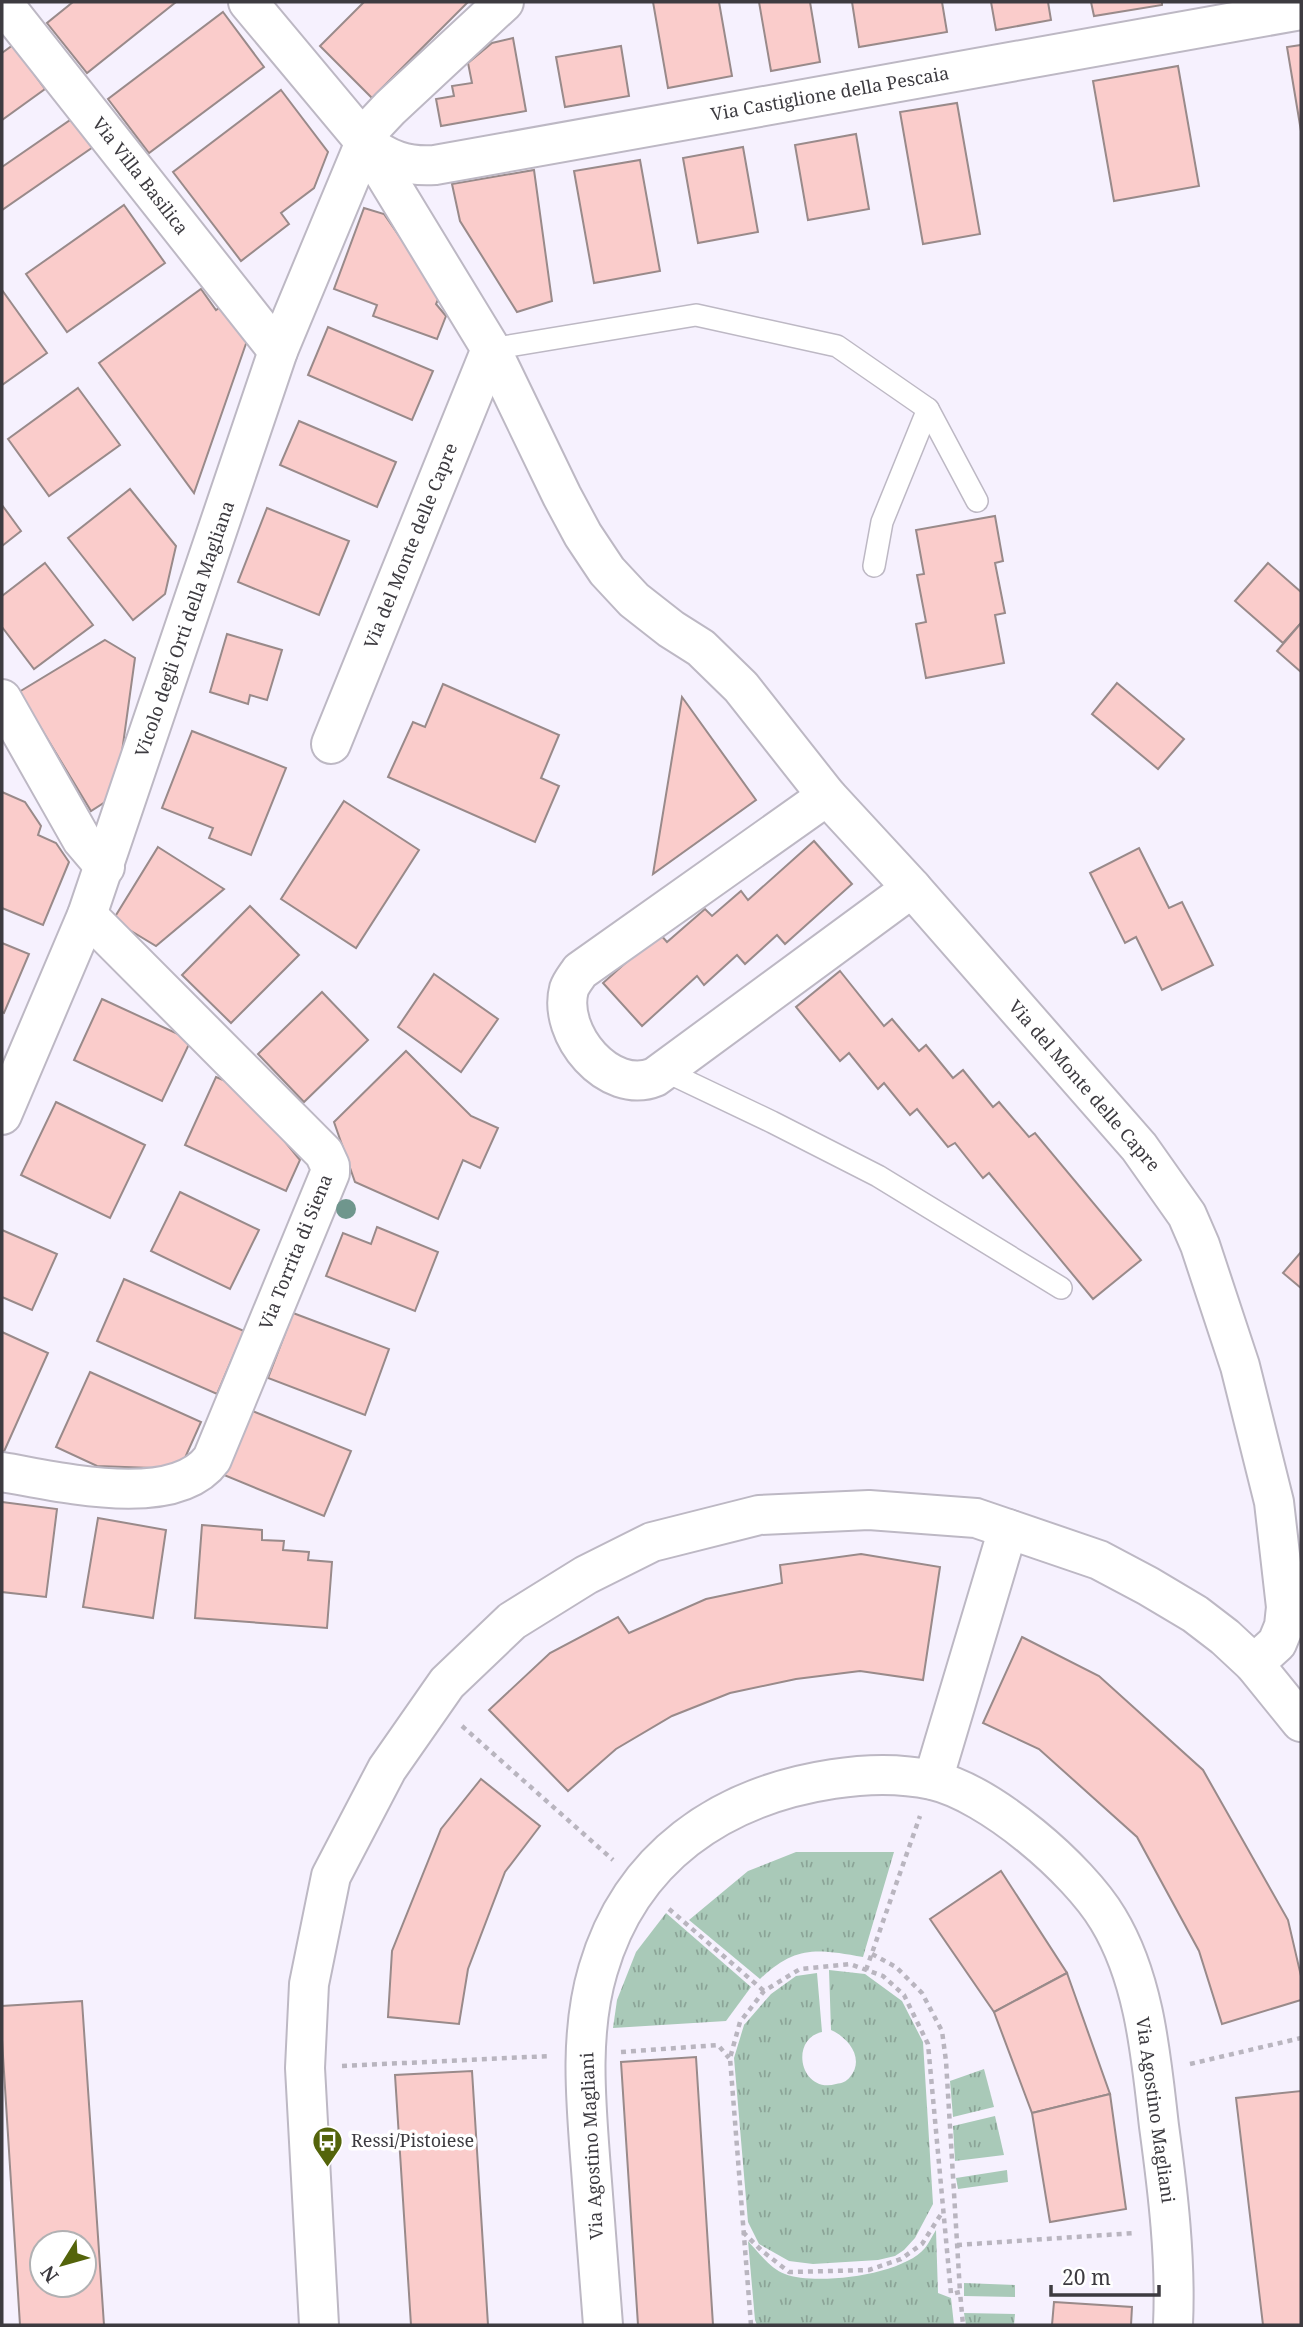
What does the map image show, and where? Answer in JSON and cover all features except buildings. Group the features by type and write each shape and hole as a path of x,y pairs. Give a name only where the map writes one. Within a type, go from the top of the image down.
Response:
{"street":[{"name":"Via Villa Basilica","path":"2,2 278,351"},
{"name":"Via del Monte delle Capre","path":"247,2 365,142 491,349 562,496 607,571 634,600 659,621 701,648 729,674 827,796 912,888 1139,1147 1187,1215 1200,1245 1240,1366 1274,1502 1286,1607 1277,1643 1254,1664"},
{"name":"Vicolo degli Orti della Magliana","path":"2,1115 105,867 278,351 365,142 374,125 390,108 504,2"},
{"name":"Via Castiglione della Pescaia","path":"365,142 389,159 405,164 435,165 1301,10"},
{"name":"Via del Monte delle Capre","path":"331,744 491,349"},
{"path":"2,699 82,840 105,867"},
{"path":"827,796 580,971 569,987 567,1002 570,1022 580,1044 599,1065 624,1080 638,1082 655,1077 912,888"},
{"name":"Via Torrita di Siena","path":"2,1472 83,1484 145,1488 178,1483 204,1470 212,1459 330,1172 324,1153 87,915"},
{"path":"319,2325 305,2068 309,1984 331,1876 387,1769 447,1683 512,1621 586,1574 652,1542 759,1515 869,1510 976,1518 1099,1560 1195,1614 1226,1637 1254,1664 1301,1722"},
{"path":"933,1780 1008,1529"},
{"name":"Via Agostino Magliani","path":"603,2325 586,2109 586,2054 590,2011 598,1970 623,1911 663,1858 692,1834 733,1807 791,1786 848,1777 890,1775 933,1780 966,1793 1034,1839 1080,1882 1100,1906 1115,1931 1138,1997 1153,2072 1171,2231 1172,2325"}],"lane":[{"path":"491,349 696,315 837,346 928,409 977,501"},
{"path":"874,566 882,523 928,409"},
{"path":"665,1071 878,1175 1061,1288"}],"path":[{"path":"434,1702 764,1991"},
{"path":"866,1970 933,1780"},
{"path":"872,1954 896,1967 922,1993 942,2031 963,2325"},
{"path":"751,2325 730,2058 740,2022 764,1991 800,1969 850,1964 884,1976 904,1995 928,2044 951,2294 960,2292"},
{"path":"1153,2072 1301,2038"},
{"path":"305,2068 718,2045 730,2058"},
{"path":"743,2232 789,2272 869,2270 901,2259 922,2244 943,2210"},
{"path":"957,2245 1171,2231"}],"green space":[{"path":"796,1852 894,1852 863,1957 833,1952 808,1952 785,1960 760,1979 689,1920 748,1871"},
{"path":"666,1913 751,1987 726,2021 613,2028 617,2000 636,1952"},
{"path":"829,1970 865,1974 902,2001 923,2042 933,2204 915,2238 895,2256 878,2260 813,2264 789,2261 759,2244 748,2222 734,2058 744,2025 771,1994 796,1976 817,1973 822,2032 805,2044 803,2064 814,2081 824,2085 848,2079 854,2070 855,2056 844,2038 831,2030"},
{"path":"984,2069 994,2107 953,2117 950,2081"},
{"path":"995,2116 1004,2155 955,2161 953,2126"},
{"path":"1007,2170 1008,2182 958,2189 956,2178"},
{"path":"936,2230 938,2293 951,2298 954,2325 757,2325 748,2241 780,2272 817,2279 837,2278 858,2276 898,2265 925,2248"},
{"path":"964,2283 1015,2285 1015,2297 964,2296"},
{"path":"964,2313 1015,2314 1014,2325 966,2325"}],"place":[{"name":"Ressi/Pistoiese","path":"328,2168"}]}
